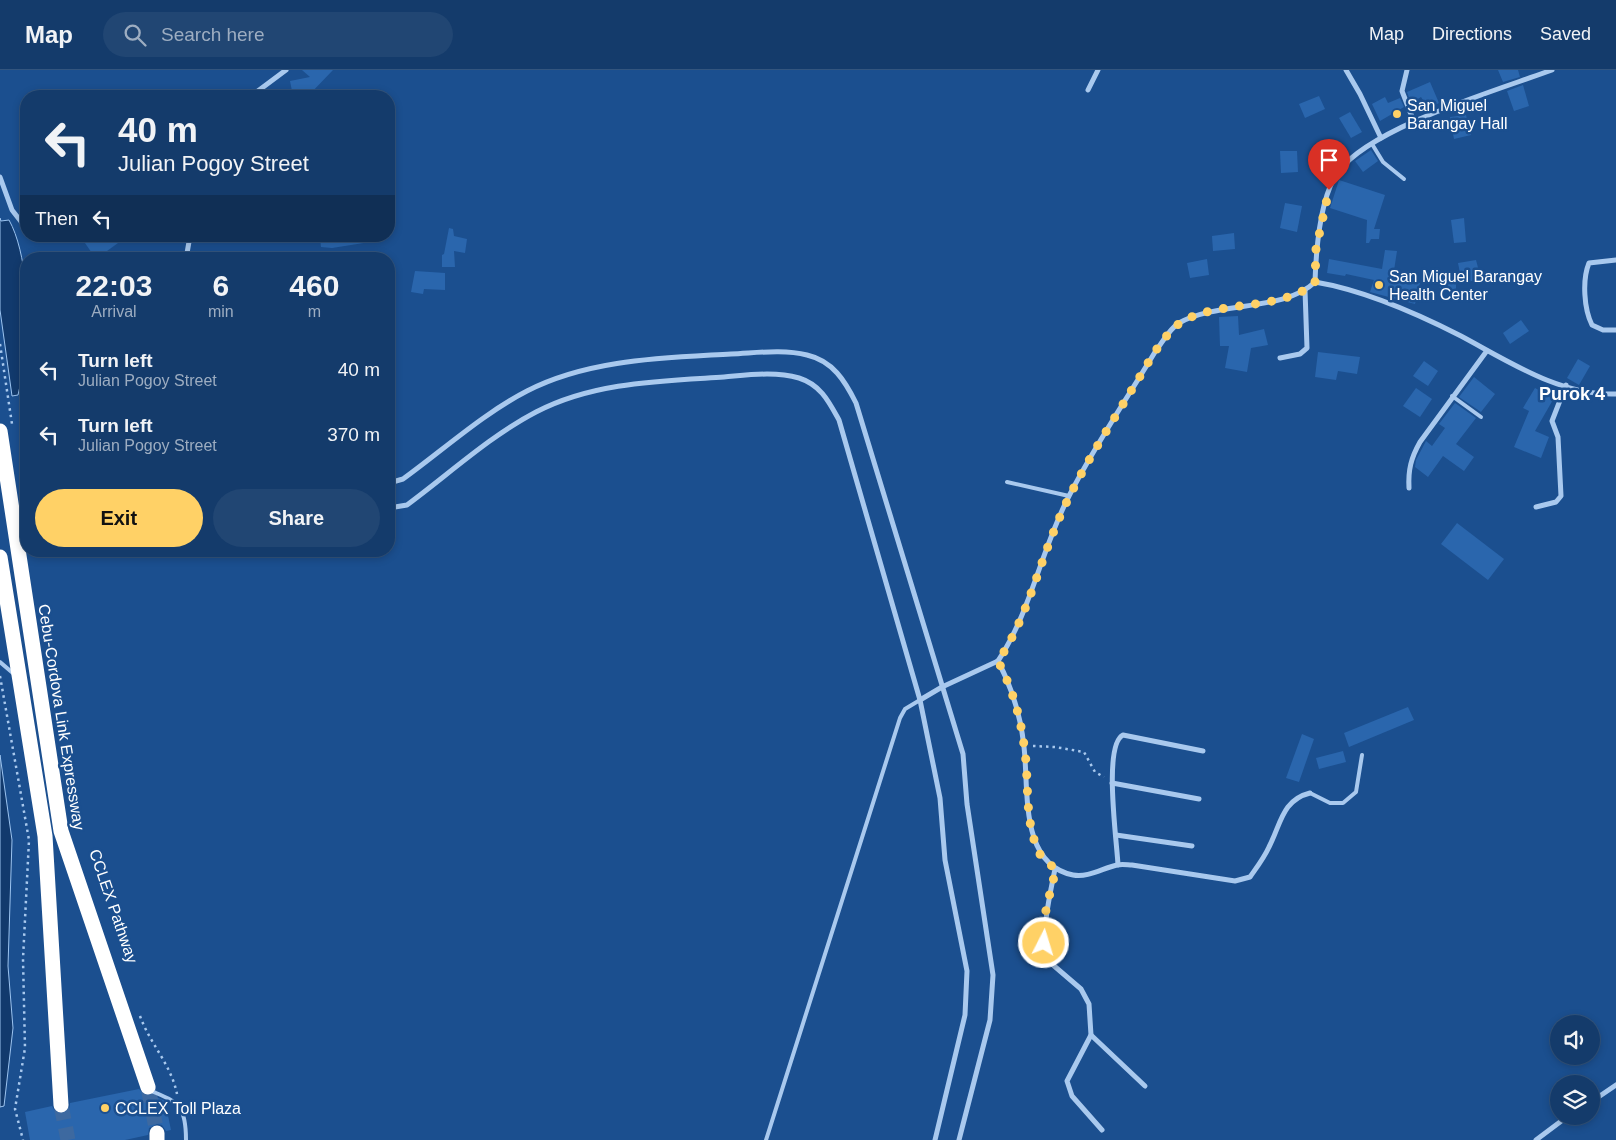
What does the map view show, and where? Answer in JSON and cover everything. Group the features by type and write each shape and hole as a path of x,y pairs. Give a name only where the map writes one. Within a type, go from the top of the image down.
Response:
{"highway":[{"name":"Cebu-Cordova Link Expressway","path":"0,431 61,831 148,1088"},
{"path":"0,557 45,836 61,1105"}],"street":[{"path":"259,90 286,70"},
{"path":"1088,90 1098,70"},
{"path":"1346,70 1381,138"},
{"path":"1407,70 1402,91 1414,122"},
{"path":"920,700 942,687 998,661 1020,623 1038,571 1069,496 1155,352 1179,323 1200,314 1279,299 1306,290 1315,282 1316,249 1329,190 1338,173 1348,162 1381,138 1414,122 1552,70"},
{"path":"0,177 12,210 20,220"},
{"path":"1616,260 1589,263 1585,274 1587,303 1592,326 1604,330 1616,330"},
{"path":"1315,282 1334,285 1419,316 1462,337 1486,352 1544,379 1616,394"},
{"path":"1280,358 1300,354 1306,348 1306,290"},
{"path":"395,481 404,479 504,405 557,377 663,358 776,352 808,355 829,364 844,378 856,403 963,754 967,804 992,975 990,1020 959,1140"},
{"path":"1409,488 1408,471 1412,457 1432,423 1486,352"},
{"path":"395,507 407,504 517,423 538,411 573,397 605,388 678,380 769,374 798,378 817,386 839,420 920,700 940,798 946,860 966,972 965,1015 936,1140"},
{"path":"1536,507 1556,502 1561,496 1558,437 1552,421 1566,385"},
{"path":"998,661 1012,686 1024,746 1028,802 1034,839 1042,857 1056,869 1076,875 1101,871 1118,865 1191,873 1235,881 1250,877 1270,846 1283,814 1297,796 1310,793"},
{"path":"1118,865 1112,783 1115,746 1119,737 1123,735 1203,751"},
{"path":"1112,783 1199,799"},
{"path":"1116,835 1192,846"},
{"path":"1056,869 1046,909 1044,943 1046,959 1081,989 1089,1004 1091,1035 1067,1080 1072,1096 1102,1130"},
{"path":"1091,1035 1145,1086"},
{"path":"1600,1096 1616,1085"},
{"path":"1536,1140 1556,1125"}],"lane":[{"path":"1372,144 1383,162 1404,179"},
{"path":"1322,148 1335,151 1348,162"},
{"path":"1452,396 1481,417"},
{"path":"1007,482 1069,496"},
{"path":"0,662 20,679"},
{"path":"766,1140 900,718 905,709 920,700"},
{"path":"1310,793 1330,803 1344,803 1356,792 1362,755"},
{"path":"148,1088 171,1098 178,1104 185,1120 186,1140"}],"path":[{"path":"0,676 29,840 23,959 25,1048 15,1109 23,1140"},
{"path":"1024,746 1055,747 1084,752 1094,772 1112,783"},
{"path":"138,1010 144,1028 173,1076 178,1104"}],"water":[{"path":"0,218 1,221 9,220 20,252 20,386 18,395 12,396 0,310"},
{"path":"0,755 12,840 8,966 13,1028 4,1106 0,1107"}],"building":[{"path":"302,70 333,70 314,90 292,90 290,81 310,77"},
{"path":"1498,70 1518,70 1520,77 1503,82"},
{"path":"1430,82 1439,103 1428,108 1421,97 1411,103 1407,92"},
{"path":"1523,85 1529,106 1514,111 1507,91"},
{"path":"1319,96 1325,109 1305,118 1299,104"},
{"path":"1385,97 1388,103 1400,98 1404,107 1380,121 1372,104"},
{"path":"1350,112 1362,132 1351,138 1339,118"},
{"path":"1466,115 1471,135 1454,139 1450,117"},
{"path":"1371,150 1378,161 1363,172 1355,161"},
{"path":"1280,151 1297,151 1298,172 1281,173"},
{"path":"1339,180 1385,195 1374,229 1380,229 1379,239 1371,239 1369,243 1366,243 1367,220 1330,208"},
{"path":"1285,203 1302,206 1297,232 1280,228"},
{"path":"1464,218 1466,242 1454,243 1451,220"},
{"path":"449,228 453,229 454,236 467,239 465,253 454,251 455,267 442,267 442,255 444,254"},
{"path":"1234,233 1235,249 1213,251 1212,236"},
{"path":"320,242 370,242 332,248 321,247"},
{"path":"85,243 118,243 106,252 91,252"},
{"path":"1385,250 1397,251 1393,277 1420,283 1415,304 1370,292 1374,280 1346,274 1345,276 1327,273 1329,259 1382,269"},
{"path":"1207,259 1209,275 1190,278 1187,263"},
{"path":"1476,260 1481,279 1462,283 1458,263"},
{"path":"415,271 445,273 445,290 424,289 423,294 411,292"},
{"path":"1439,278 1456,279 1456,290 1440,289"},
{"path":"1238,316 1239,335 1264,329 1268,345 1251,348 1247,372 1225,368 1229,346 1220,346 1219,317"},
{"path":"1521,320 1529,331 1510,344 1503,333"},
{"path":"1318,352 1360,357 1357,374 1338,371 1336,380 1315,377"},
{"path":"1578,359 1590,366 1579,385 1567,378"},
{"path":"1424,361 1438,371 1428,386 1413,376"},
{"path":"1474,377 1495,394 1481,412 1459,397"},
{"path":"1416,388 1432,399 1420,417 1403,406"},
{"path":"1535,388 1554,398 1535,431 1549,437 1541,458 1514,447 1529,411 1523,408"},
{"path":"1455,403 1476,418 1456,444 1474,457 1464,471 1443,456 1428,477 1415,467 1416,460 1426,441 1432,446 1445,428 1439,424"},
{"path":"1457,523 1504,559 1488,580 1441,544"},
{"path":"1408,707 1414,720 1349,747 1344,733"},
{"path":"1302,734 1314,739 1299,782 1286,778"},
{"path":"1343,751 1346,762 1319,769 1316,758"},
{"name":"CCLEX Toll Plaza","path":"139,1089 146,1096 152,1095 165,1101 171,1130 166,1131 162,1125 157,1124 149,1128 148,1135 125,1140 30,1140 25,1112 52,1106 56,1113 62,1114 69,1110 70,1103"}],"tunnel":[{"path":"148,1087 157,1133"},
{"path":"61,1105 68,1140"}],"place":[{"name":"San Miguel Barangay Hall","path":"1397,114"},
{"name":"San Miguel Barangay Health Center","path":"1379,285"},
{"name":"CCLEX Toll Plaza","path":"105,1108"}],"district":[{"name":"Purok 4","path":"1572,394"}],"route":[{"path":"1044,943 1046,909 1056,869 1042,857 1034,839 1028,802 1024,746 1012,686 998,661 1008,647 1020,623 1038,571 1069,496 1155,352 1170,331 1179,323 1200,314 1279,299 1300,294 1308,289 1315,282 1316,249 1329,190"}]}
